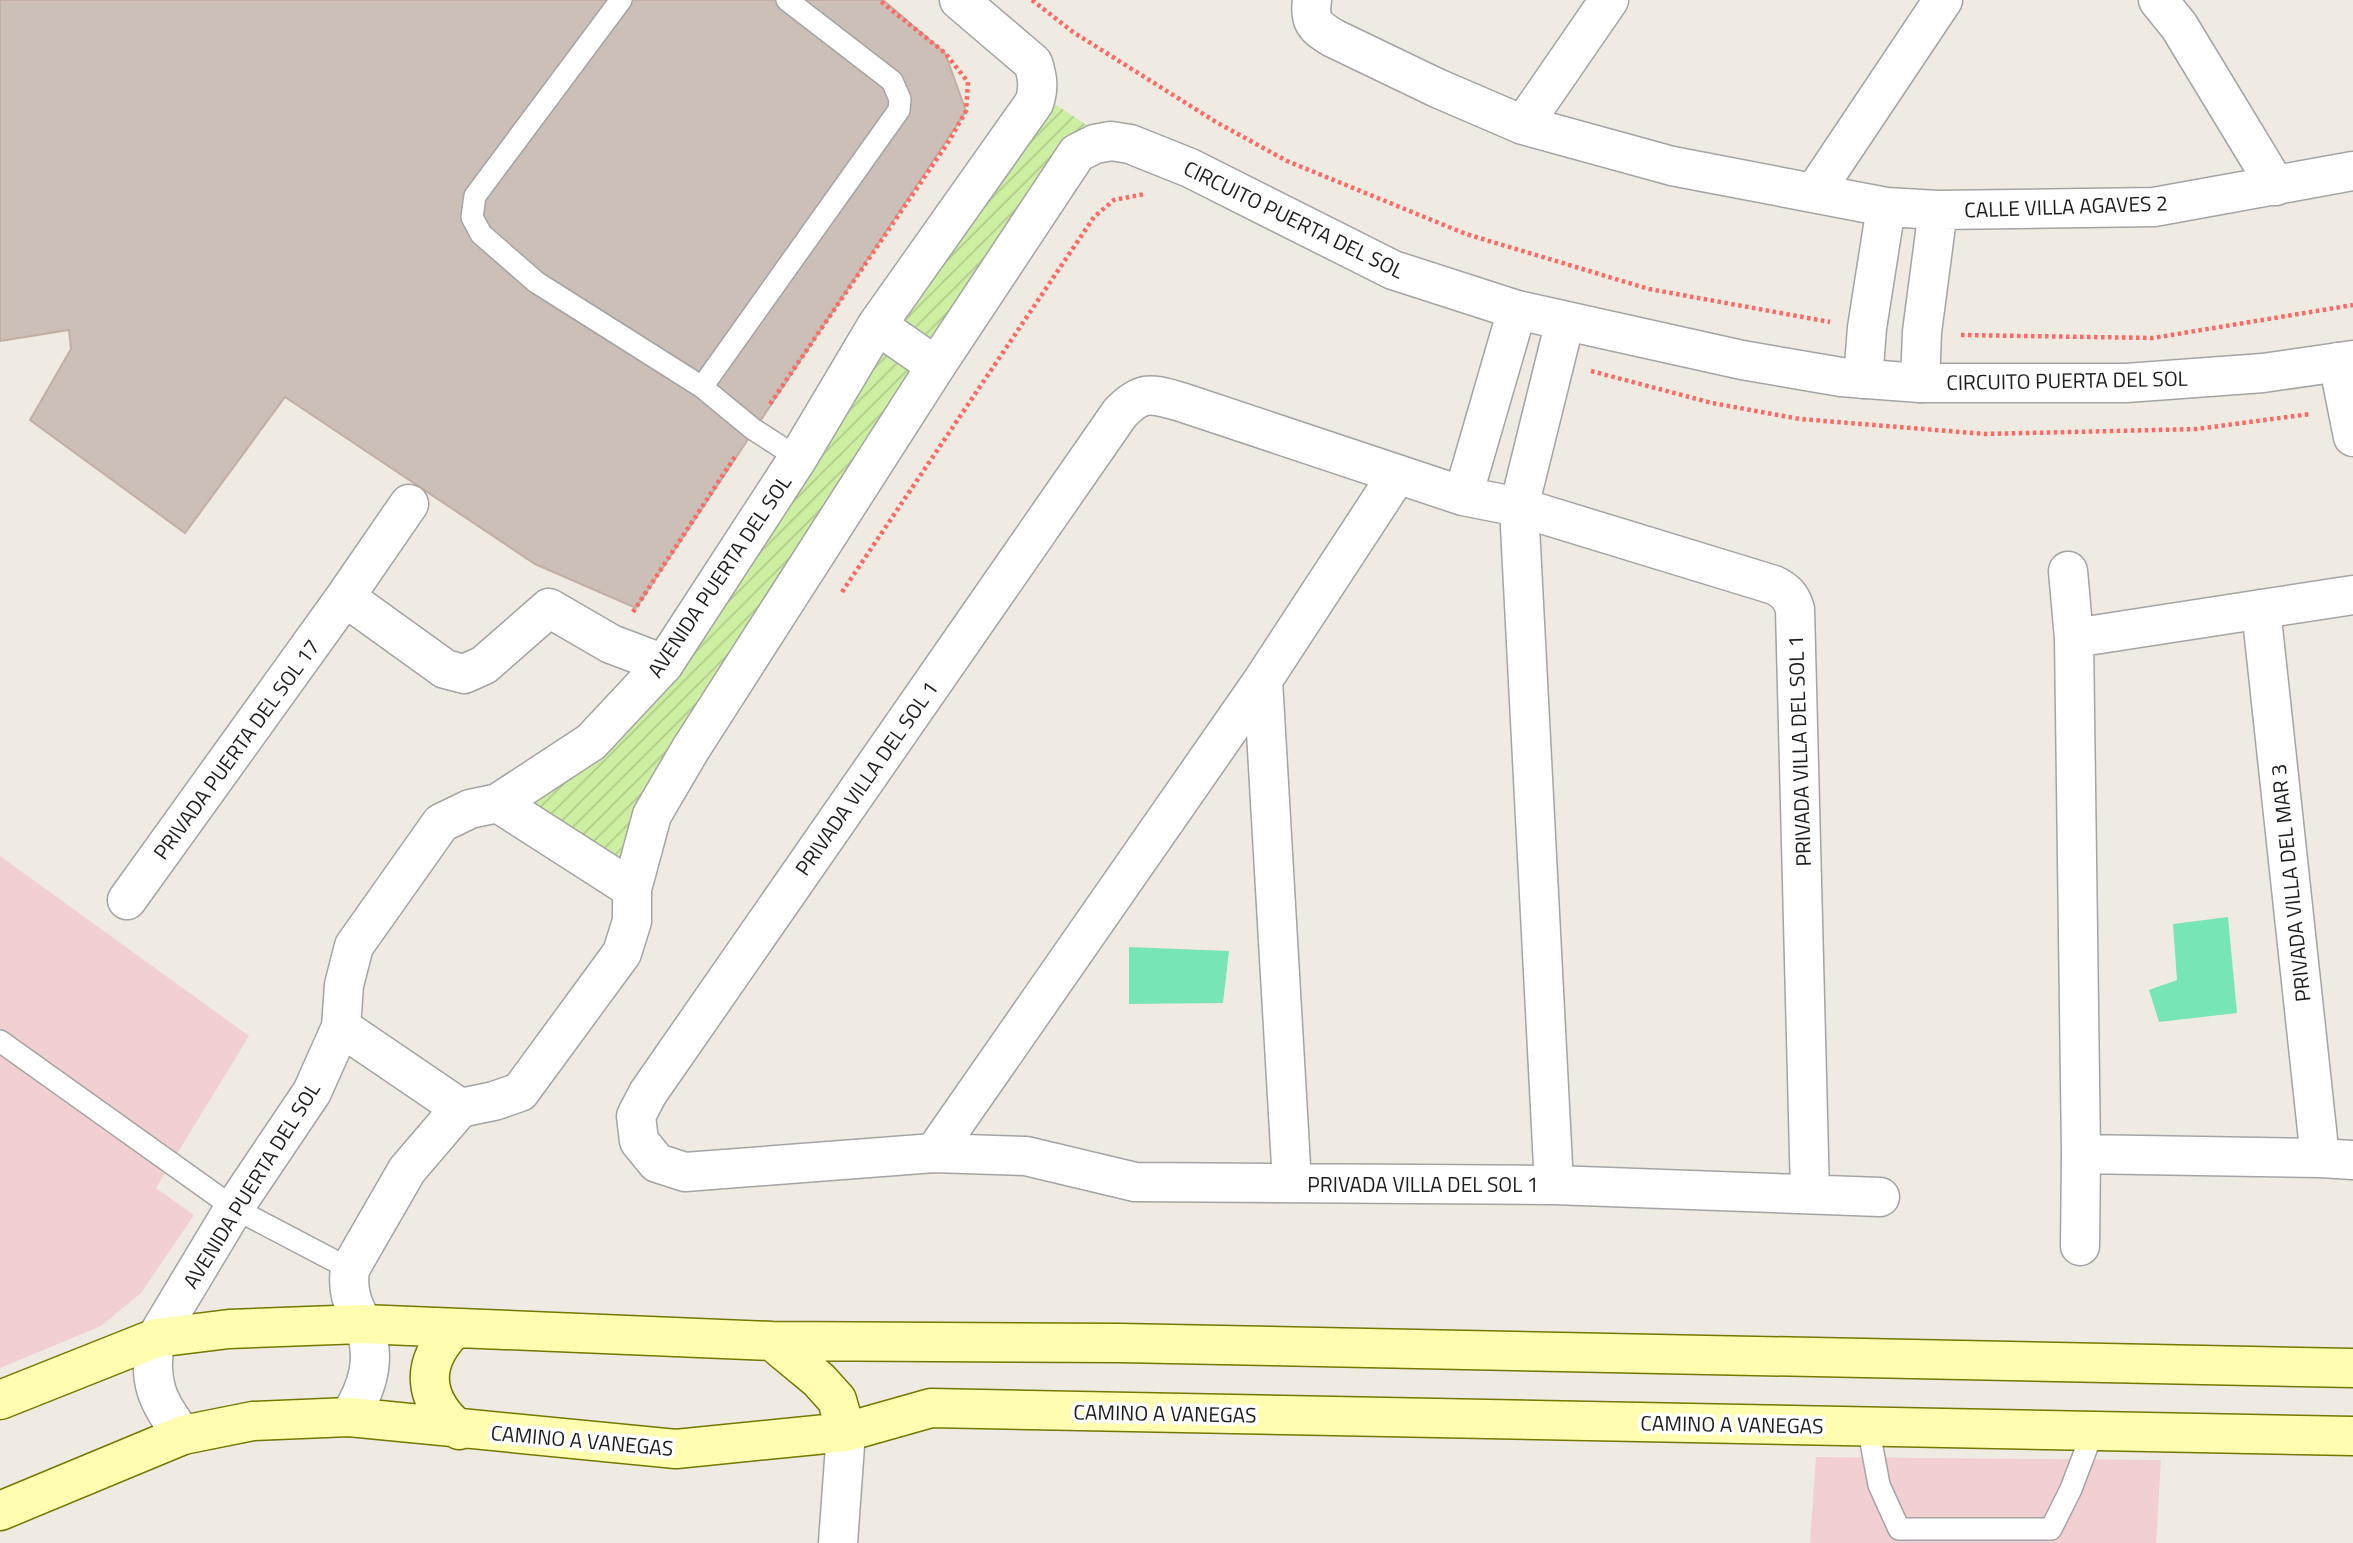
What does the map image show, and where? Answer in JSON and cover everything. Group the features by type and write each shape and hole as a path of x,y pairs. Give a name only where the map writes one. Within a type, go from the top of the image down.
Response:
{"main road":[{"path":"0,1399 156,1338 229,1329 362,1324 772,1341 1120,1343 2353,1368"},
{"path":"454,1329 440,1343 431,1361 429,1381 433,1400 444,1417 459,1430"},
{"path":"772,1341 819,1380 837,1400 846,1432"},
{"name":"CAMINO A VANEGAS","path":"0,1511 183,1435 253,1421 349,1417 459,1430 676,1449 846,1432 931,1408 2353,1436"}],"street":[{"name":"AVENIDA PUERTA DEL SOL","path":"183,1435 165,1413 154,1387 152,1359 156,1338 234,1208 312,1092 341,1027 344,985 354,946 441,823 471,809 498,803 591,742 664,664 798,458 877,325 1027,115 1038,93 1033,63 959,0"},
{"name":"CALLE VILLA AGAVES 2","path":"1311,0 1310,12 1317,28 1437,88 1523,125 1672,166 1886,207 1938,210 2154,206 2353,170"},
{"path":"1523,125 1609,0"},
{"path":"1814,193 1943,0"},
{"path":"2158,0 2179,26 2276,186"},
{"name":"CIRCUITO PUERTA DEL SOL","path":"936,366 1077,153 1086,147 1111,142 1130,144 1190,168 1393,270 1517,310 1564,321 1742,360 1863,379 1920,383 2126,383 2263,373 2345,361 2350,422"},
{"path":"1863,379 1867,327 1886,207"},
{"name":"CALLE VILLA AGAVES 2","path":"1922,332 1938,210"},
{"path":"1463,496 1517,310"},
{"path":"1556,361 1564,321"},
{"path":"349,1417 362,1397 369,1373 370,1348 350,1298 350,1269 407,1170 460,1108 520,1092 622,953 632,921 632,889 652,815 698,738 936,366 877,325"},
{"name":"CIRCUITO PUERTA DEL SOL","path":"1920,383 1922,332"},
{"name":"PRIVADA VILLA DEL SOL 1","path":"1554,1185 1519,507 1556,361"},
{"name":"PRIVADA VILLA DEL SOL 1","path":"1811,1194 1795,609 1792,599 1774,585 1519,507 1463,496 1162,397 1142,395 1130,402 1120,413 655,1082 636,1116 639,1141 657,1163 685,1172 934,1153 1026,1156 1135,1182 1554,1185 1880,1197"},
{"path":"934,1153 1263,680 1397,475"},
{"name":"PRIVADA PUERTA DEL SOL 17","path":"127,900 410,504"},
{"path":"2068,571 2074,638 2080,1246"},
{"path":"2074,638 2353,595"},
{"path":"345,597 445,669 464,674 484,665 549,608 611,644 664,664"},
{"name":"PRIVADA VILLA DEL MAR 3","path":"2081,1154 2336,1159 2261,609"},
{"name":"PRIVADA VILLA DEL SOL 1","path":"1263,680 1292,1183"},
{"path":"498,803 632,889"},
{"path":"341,1027 460,1108"},
{"path":"838,1543 846,1432"}],"lane":[{"path":"621,0 475,196 471,217 481,234 536,282 702,387 753,429 798,458"},
{"path":"702,387 899,110 900,99 892,81 787,0"},
{"path":"0,1041 234,1208 350,1269"},
{"path":"1868,1426 1880,1485 1899,1529 2051,1529 2071,1489 2093,1430"}],"path":[{"path":"611,644 949,141 965,111 968,82 945,53 879,0"},
{"path":"1032,0 1073,32 1216,122 1287,161 1466,234 1648,289 1867,327"},
{"path":"838,597 1094,217 1114,200 1144,194 1153,197"},
{"path":"1922,332 2153,338 2353,305"},
{"path":"1556,361 1712,403 1788,416 1985,435 2197,429 2323,413 2350,422"}],"shaded area":[{"path":"0,856 249,1036 156,1188 194,1215 141,1293 101,1326 0,1368"},
{"path":"1816,1457 2161,1460 2156,1543 1810,1543"}],"green space":[{"path":"1038,93 1111,141 936,366 690,750 632,889 498,803 591,742"},
{"path":"2228,917 2237,1013 2159,1022 2149,990 2177,980 2173,924"},
{"path":"1129,947 1229,951 1223,1003 1129,1004"}],"building":[{"path":"0,0 883,0 945,53 966,111 636,608 535,564 285,397 185,533 30,420 71,349 69,330 0,341"}]}
